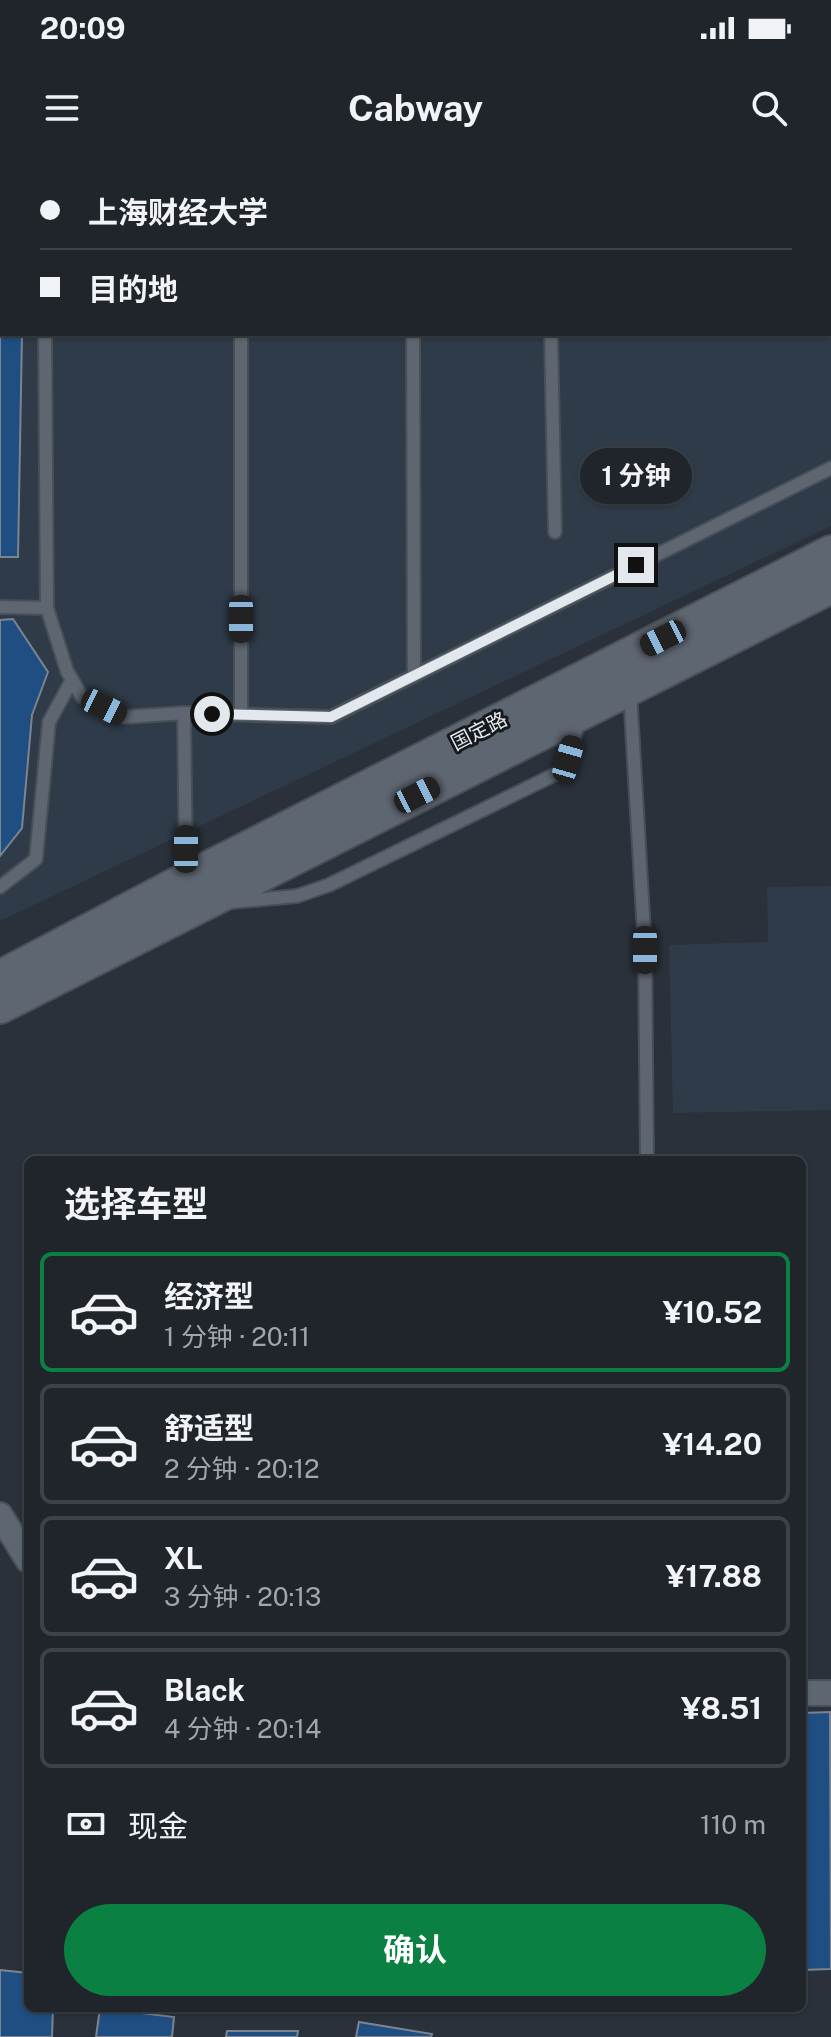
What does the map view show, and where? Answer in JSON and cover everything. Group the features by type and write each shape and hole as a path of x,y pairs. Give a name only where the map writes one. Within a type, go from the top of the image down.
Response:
{"street":[{"name":"国定路","path":"0,1006 192,892 831,553"},
{"name":"国定路","path":"0,978 581,712 831,586"},
{"path":"0,1515 24,1554"},
{"path":"806,1693 831,1693"}],"lane":[{"path":"45,336 47,608 72,680 82,697 125,717 184,713 331,717 831,468"},
{"path":"241,336 241,714"},
{"path":"413,336 414,676"},
{"path":"551,336 555,532"},
{"path":"0,607 47,608"},
{"path":"0,887 36,859 49,722 72,680"},
{"path":"630,686 645,950 647,1156"},
{"path":"184,713 192,892"}],"shaded area":[{"path":"0,336 831,336 831,526 0,921"},
{"path":"831,886 831,1110 673,1113 669,945 768,942 767,887"}],"building":[{"path":"0,336 22,336 18,557 0,557"},
{"path":"13,619 48,672 32,715 22,828 0,856 0,620"},
{"path":"830,1712 831,1969 806,1970 806,1713"},
{"path":"0,1970 24,1973 24,2012 53,2012 52,2037 0,2037"},
{"path":"99,2012 174,2017 172,2037 96,2037"},
{"path":"359,2022 432,2034 431,2037 356,2037"},
{"path":"227,2031 298,2031 297,2037 226,2037"}],"route":[{"path":"212,714 331,717 636,565"}]}
